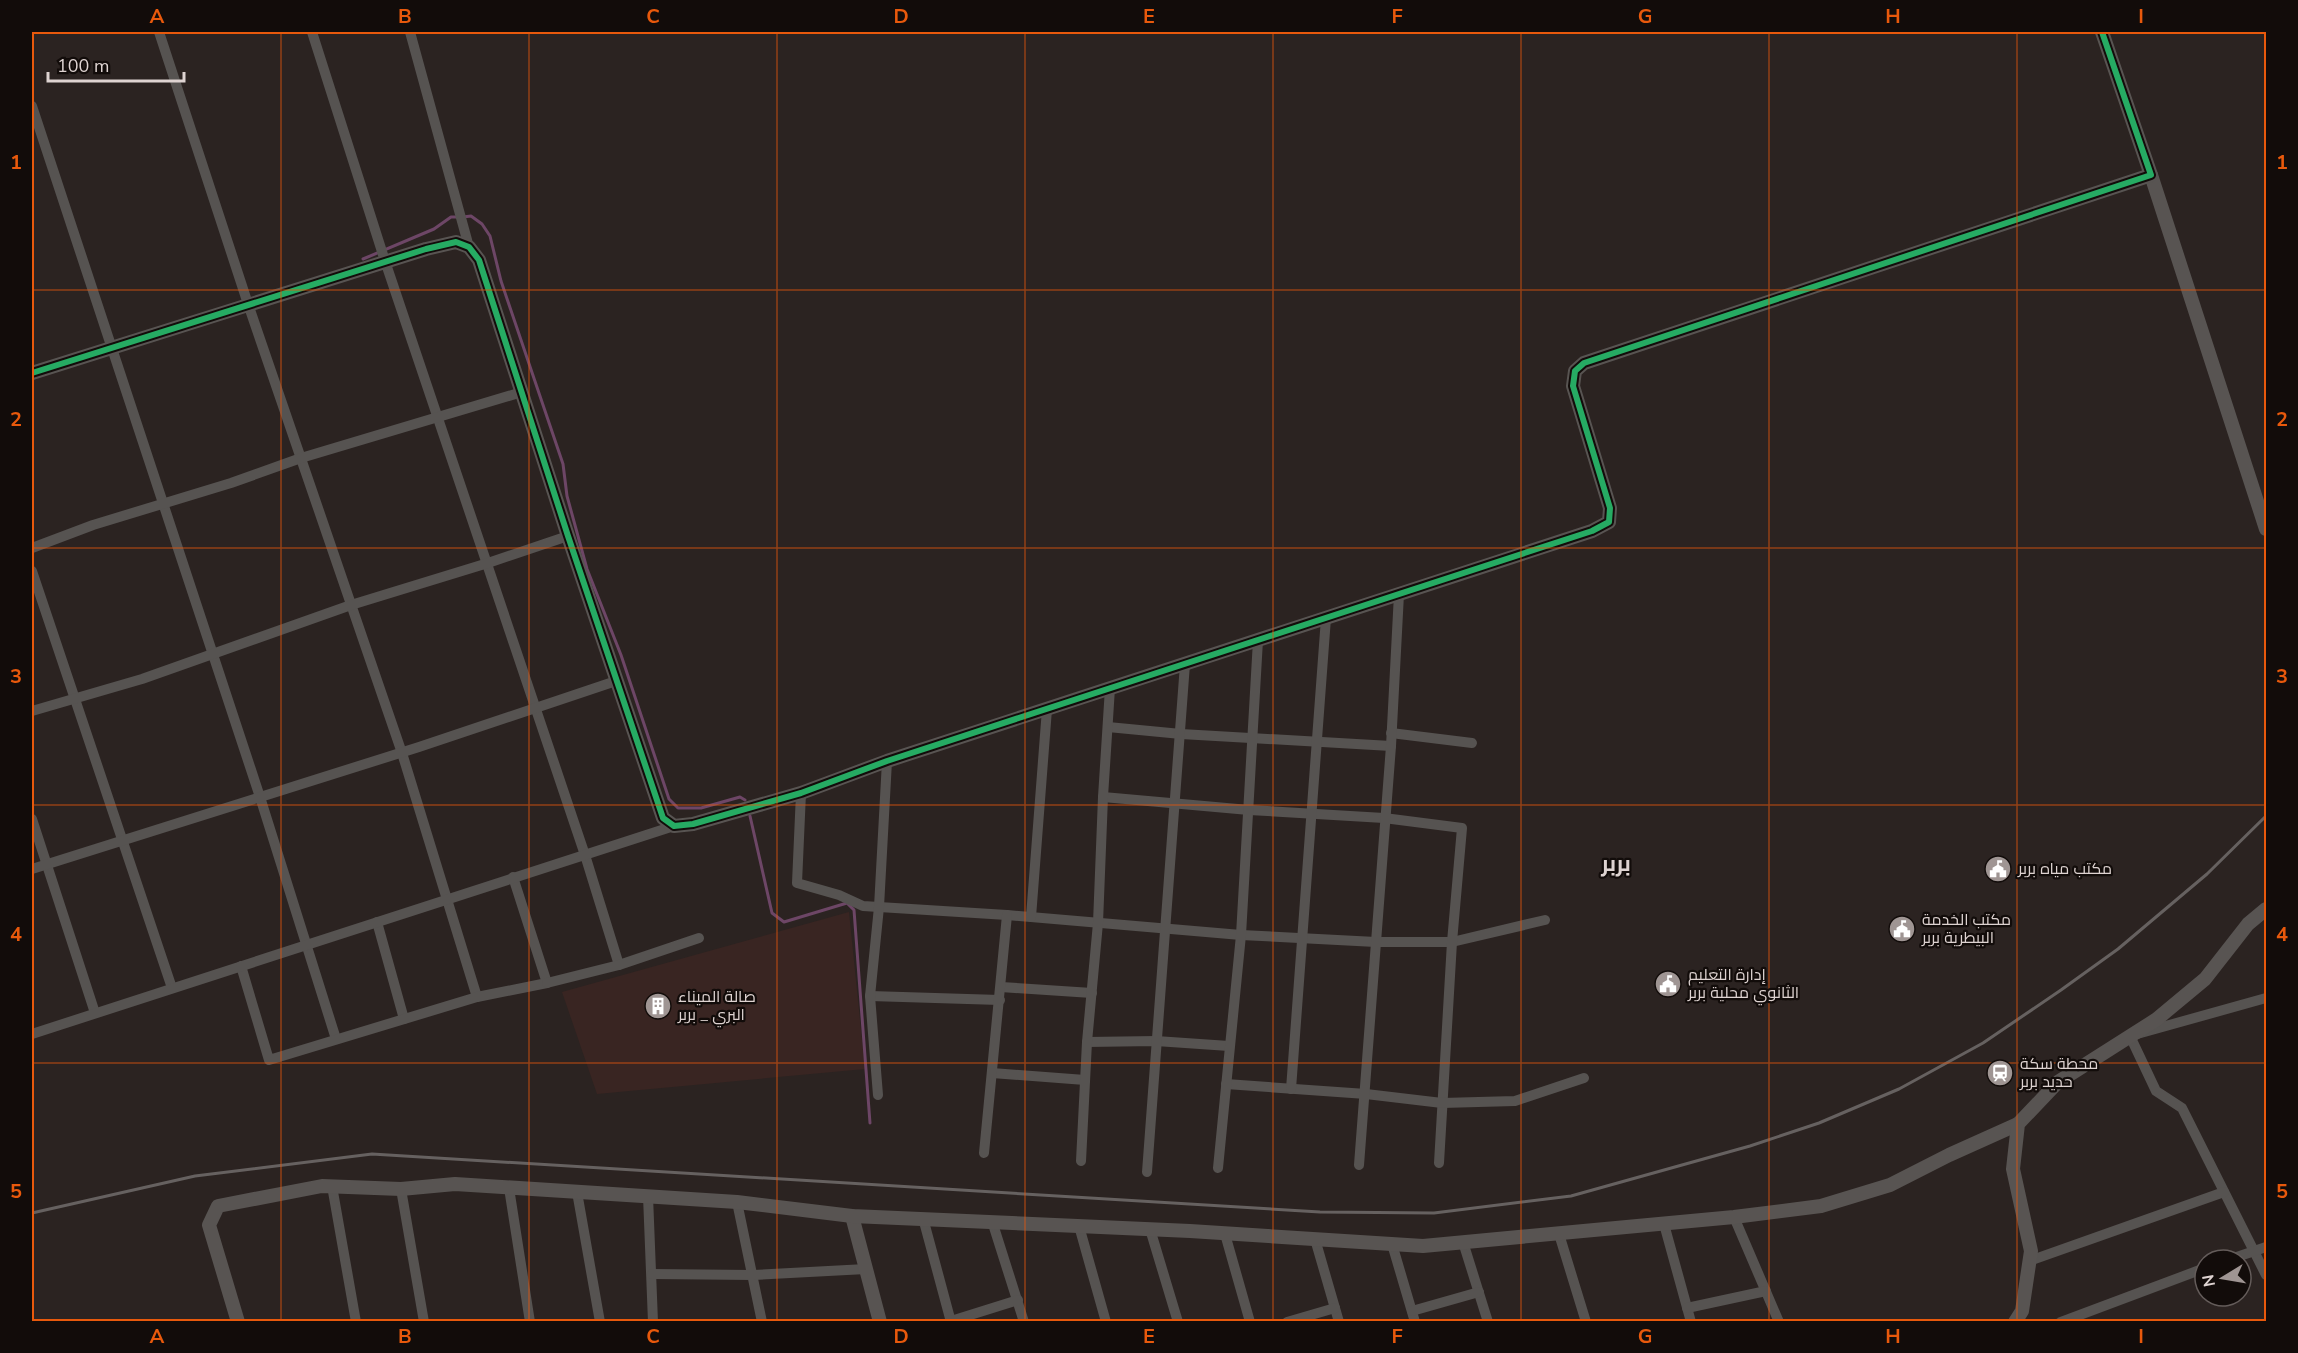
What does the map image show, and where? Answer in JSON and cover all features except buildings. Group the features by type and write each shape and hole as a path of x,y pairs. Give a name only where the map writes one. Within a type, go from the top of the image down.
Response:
{"street":[{"path":"159,32 248,304 402,753 477,997"},
{"path":"312,32 385,261 536,707 619,965"},
{"path":"410,32 469,247 479,260 568,536 663,818 675,826"},
{"path":"2102,32 2266,529"},
{"path":"32,106 260,797 336,1040"},
{"path":"32,1034 675,826 693,824 801,793 887,761 1592,531 1609,522 1610,508 1573,386 1575,371 1584,363 2151,175"},
{"path":"32,374 385,261 456,242 469,247"},
{"path":"32,548 93,525 231,483 301,458 522,392"},
{"path":"32,711 142,679 351,605 568,536"},
{"path":"32,571 172,988"},
{"path":"1359,1165 1366,1094 1399,594"},
{"path":"1291,1089 1315,741 1326,618"},
{"path":"1218,1168 1241,936 1258,640"},
{"path":"1147,1172 1185,664"},
{"path":"32,869 402,753 616,681"},
{"path":"1080,1161 1087,1042 1098,923 1110,688"},
{"path":"1031,917 1047,709"},
{"path":"1108,727 1181,734 1390,746"},
{"path":"1391,732 1472,743"},
{"path":"878,1095 870,996 879,907 887,761"},
{"path":"801,793 797,883 839,895 863,906 1007,915 1241,936 1376,942 1452,942 1545,920"},
{"path":"1103,797 1249,810 1384,818 1462,828 1452,942 1438,1163"},
{"path":"32,819 95,1013"},
{"path":"513,878 547,982"},
{"path":"238,1322 209,1225 218,1206 332,1186 401,1189 455,1184 737,1202 852,1216 1150,1229 1423,1246 1664,1224 1821,1206 1890,1185 2018,1124 2058,1082 2157,1019 2205,979 2248,924 2266,909"},
{"path":"984,1153 1007,915"},
{"path":"376,922 404,1019"},
{"path":"241,966 269,1060 477,997 619,965 699,938"},
{"path":"1001,987 1092,993"},
{"path":"870,996 1000,1000"},
{"path":"2130,1036 2266,998"},
{"path":"2130,1036 2156,1091 2182,1108 2266,1275"},
{"path":"1087,1042 1156,1041 1229,1046"},
{"path":"992,1073 1085,1080"},
{"path":"1226,1084 1366,1094 1442,1103 1515,1101 1584,1078"},
{"path":"2015,1322 2022,1311 2031,1251 2013,1169 2018,1124"},
{"path":"332,1186 356,1322"},
{"path":"509,1188 530,1322"},
{"path":"401,1189 424,1322"},
{"path":"577,1192 600,1322"},
{"path":"2029,1261 2224,1192"},
{"path":"648,1196 653,1322"},
{"path":"737,1202 762,1322"},
{"path":"852,1216 866,1269 876,1321"},
{"path":"1734,1216 1779,1322"},
{"path":"923,1218 951,1321 1018,1300"},
{"path":"992,1221 1024,1322"},
{"path":"1664,1224 1691,1322"},
{"path":"1079,1226 1106,1322"},
{"path":"1150,1229 1178,1322"},
{"path":"1226,1234 1250,1322"},
{"path":"1559,1234 1586,1322"},
{"path":"1315,1239 1339,1322"},
{"path":"1463,1242 1488,1322"},
{"path":"1392,1244 1414,1316 1479,1292"},
{"path":"2254,1251 2266,1247"},
{"path":"651,1274 753,1275 866,1269"},
{"path":"2061,1322 2193,1272"},
{"path":"1687,1308 1766,1291"},
{"path":"1287,1322 1335,1308"}],"shaded area":[{"path":"849,912 865,1069 597,1094 562,992"}],"waterway":[{"path":"463,217 471,216 482,224 490,236 501,281 563,464 567,496 587,569 621,655 669,799 678,808 701,808 740,797 745,800"},
{"path":"363,259 434,229 451,217 457,217"},
{"path":"750,816 772,913 784,922 847,903 854,910 870,1123"}],"railway":[{"path":"32,1213 195,1176 372,1154 1320,1212 1434,1213 1571,1196 1750,1146 1819,1123 1899,1089 1983,1043 2118,949 2207,874 2266,816"}],"cycle path":[{"path":"32,373 426,249 456,242 469,247 479,260 568,536 663,818 674,826 693,824 801,793 887,761 1592,531 1609,522 1610,508 1573,386 1575,371 1584,363 2151,175 2102,32"}],"place":[{"name":"مكتب مياه بربر","path":"1998,869"},
{"name":"مكتب الخدمة البيطرية بربر","path":"1902,929"},
{"name":"إدارة التعليم الثانوي محلية بربر","path":"1668,984"},
{"name":"صالة الميناء البري _ بربر","path":"658,1006"},
{"name":"محطة سكة حديد بربر","path":"2000,1073"}],"district":[{"name":"بربر","path":"1616,864"}]}
